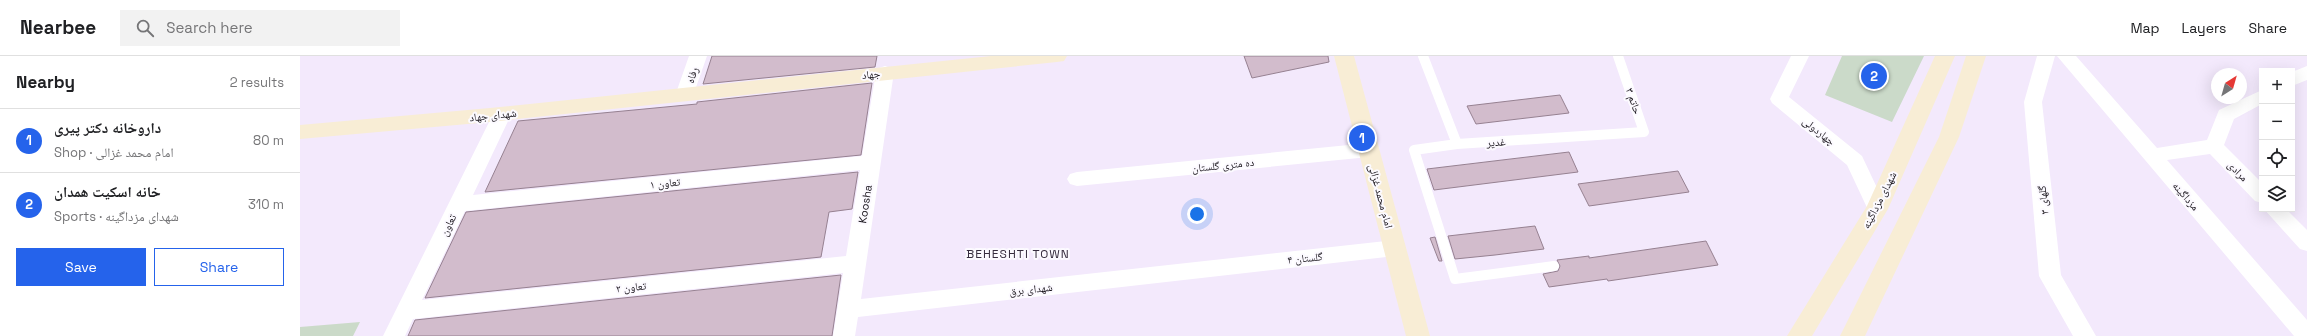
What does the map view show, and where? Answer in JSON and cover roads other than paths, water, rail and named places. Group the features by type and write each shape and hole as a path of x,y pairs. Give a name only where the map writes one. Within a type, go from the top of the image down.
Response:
{"street":[{"name":"رفاه","path":"685,93 698,56"},
{"name":"جهاد","path":"685,93 1057,56"},
{"name":"امام محمد غزالی","path":"1344,56 1418,336"},
{"name":"چهاردولی","path":"1800,56 1779,99 1855,161 1876,209"},
{"name":"شهدای مزداگینه","path":"1799,336 1876,209 1945,56"},
{"path":"1852,336 1949,137 1976,56"},
{"name":"گلهای ۳","path":"2046,56 2033,102 2050,276 2085,336"},
{"name":"مزداگینه","path":"2066,56 2307,335"},
{"name":"Koosha","path":"844,336 885,72"},
{"path":"2295,78 2307,72"},
{"name":"شهدای جهاد","path":"300,132 502,115 685,93"},
{"path":"2151,156 2214,146 2226,115 2259,98"},
{"name":"تعاون","path":"394,336 502,115"},
{"name":"مرادی","path":"2214,146 2259,193"},
{"name":"ده متری گلستان","path":"1077,179 1369,150"},
{"name":"تعاون ۱","path":"459,204 872,162"},
{"path":"2277,212 2307,243"},
{"name":"گلستان ۴","path":"1215,268 1395,248"},
{"name":"تعاون ۲","path":"406,311 855,263"},
{"name":"شهدای برق","path":"848,309 1215,268"}],"lane":[{"path":"1423,56 1457,144"},
{"name":"حاتم ۳","path":"1618,56 1644,132 1629,134"},
{"name":"غدیر","path":"1554,266 1455,279 1414,150 1457,144 1629,134"}],"place":[{"name":"خانه اسكيت همدان","path":"1874,76"},
{"name":"داروخانه دکتر پیری","path":"1362,138"}],"district":[{"name":"BEHESHTI TOWN","path":"1018,254"}]}
